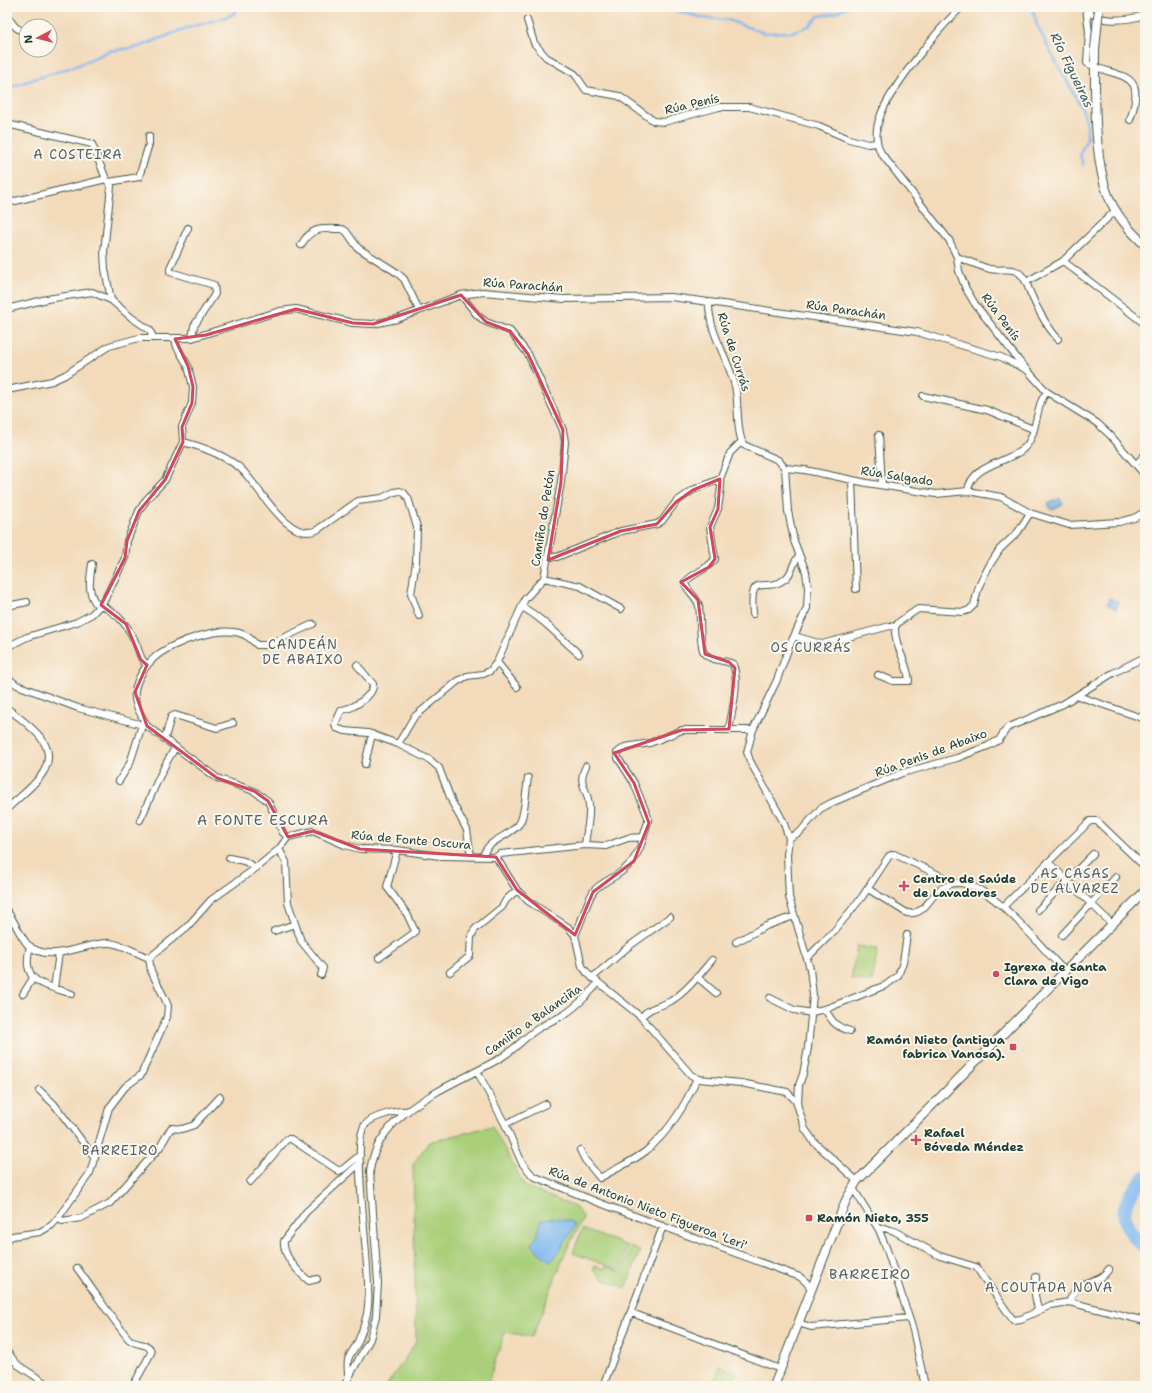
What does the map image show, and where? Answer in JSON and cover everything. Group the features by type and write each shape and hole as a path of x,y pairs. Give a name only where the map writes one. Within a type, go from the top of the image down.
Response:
{"main road":[{"path":"1099,8 1095,49 1096,106 1101,164 1106,191 1124,224 1145,244"},
{"path":"774,1386 846,1200 855,1184 1145,891"}],"street":[{"path":"876,143 876,134 880,117 892,94 938,32 952,15 962,7"},
{"path":"1086,7 1090,14 1096,17 1114,20 1135,18 1145,15"},
{"path":"1086,7 1089,32 1087,63 1095,67 1124,75 1132,80 1136,91 1136,103 1130,120"},
{"path":"7,15 18,29"},
{"name":"Rúa Penís","path":"527,20 534,43 546,57 575,74 586,90 618,96 654,121 664,122 719,107 749,107 820,126 849,139 868,144 876,143 881,153 949,240 957,257 961,277 975,304 1027,370 1047,392 1097,423 1110,434 1145,475"},
{"path":"7,124 92,144 111,186 104,260 111,300"},
{"path":"7,203 108,181 139,177 149,144 148,136"},
{"path":"1026,282 1063,261 1116,210"},
{"path":"188,228 170,268 170,272 204,281 214,285 215,288 215,294 194,326 192,338"},
{"path":"300,245 306,236 315,230 342,228 346,231 358,248 396,272 404,279 419,310"},
{"path":"957,257 991,269 1006,268 1016,271 1026,282 1040,314 1047,326 1058,339"},
{"path":"1063,261 1145,324"},
{"path":"7,308 27,305 47,299 92,292 111,300 132,318 150,330 153,338"},
{"name":"Rúa Parachán","path":"7,390 52,381 65,375 109,346 139,338 192,338 280,312 296,309 353,323 373,324 397,319 461,295 483,292 564,299 671,296 917,332 1001,357 1027,370"},
{"name":"Camiño do Petón","path":"398,744 414,717 458,681 467,676 483,674 490,671 497,662 525,599 544,578 549,556 549,542 561,482 565,442 563,430 528,354 510,331 486,322 477,315 461,295"},
{"name":"Rúa de Currás","path":"709,302 710,320 734,384 739,408 739,431 741,442"},
{"path":"7,647 40,632 76,622 92,614 100,606 125,558 127,541 139,511 146,500 165,480 183,442 182,427 192,403 193,387 188,366 177,347 175,339"},
{"path":"968,491 973,477 985,469 1021,451 1026,446 1043,398 1047,392"},
{"path":"923,396 987,410 1033,429"},
{"path":"879,435 882,485"},
{"path":"183,442 217,453 240,468 293,529 301,532 311,533 317,530 358,502 382,498 394,492 400,491 404,493 408,498 417,527 416,562 411,594 419,616"},
{"path":"729,729 735,690 735,668 733,664 729,662 710,658 705,654 702,647 698,600 686,587 685,583 687,579 709,567 715,559 710,527 718,509 721,487 720,479 730,453 741,442 744,446 778,460 785,468 788,511 799,556 806,572 808,597 807,608 794,636 777,680 753,730 748,757 783,821 789,838 787,855 788,883 794,916 806,956 813,995 803,1074 799,1085 798,1106"},
{"path":"1136,464 1145,455"},
{"name":"Rúa Salgado","path":"785,468 805,470 852,480 936,494 968,491 1002,497 1030,513 1069,524 1090,525 1119,522 1145,512"},
{"path":"549,556 557,557 630,529 657,524 662,521 676,502 693,490 720,479"},
{"name":"Rúa Salgado","path":"852,480 856,589"},
{"path":"878,675 893,681 909,681 908,671 899,652 895,627 899,622 918,609 963,612 969,610 974,605 979,586 989,566 1000,549 1018,532 1030,513"},
{"path":"753,614 753,592 756,586 760,584 780,583 787,578 792,571 794,560 799,556"},
{"path":"92,564 88,580 93,599 100,606 111,610 126,624 141,660 147,665"},
{"path":"544,578 580,586 621,609"},
{"path":"7,606 27,602"},
{"path":"522,607 537,615 559,638 579,654"},
{"path":"119,781 130,763 145,726 136,703 135,692 140,676 147,665 163,652 193,638 211,633 228,632 241,634 247,636 257,645 268,645 313,624"},
{"path":"794,636 822,644 890,626 895,627"},
{"name":"Rúa Penis de Abaixo","path":"789,838 800,832 820,809 902,773 957,758 988,746 999,740 1007,728 1063,704 1145,657"},
{"path":"497,662 517,687"},
{"path":"357,665 373,684 373,688 371,692 352,707 341,711 335,724 336,728 345,731 356,730 372,734 398,744 430,760 439,768 452,802 467,830 471,857"},
{"path":"7,677 17,685 78,708 145,726 165,738 216,778 254,791 268,801 283,833 288,837 279,849 256,868 211,900 187,927 149,958"},
{"path":"1078,696 1145,719"},
{"path":"7,708 39,734 45,743 48,754 44,772 7,809"},
{"path":"165,738 172,717 175,715 217,728 233,723"},
{"path":"575,935 593,892 599,886 619,874 634,862 641,848 643,836 649,823 634,783 618,758 617,754 619,751 625,747 650,742 682,730 753,730"},
{"path":"365,764 372,734"},
{"path":"140,820 151,799 162,770 176,747"},
{"path":"585,845 590,808 586,789 581,780 581,776 586,766"},
{"path":"483,856 485,850 490,844 509,833 521,822 528,778"},
{"path":"1003,907 1090,821 1097,821 1145,867"},
{"name":"Rúa de Fonte Oscura","path":"288,837 313,831 345,846 398,850 440,856 496,857 500,854 585,845 606,846 628,838 643,836"},
{"path":"279,849 286,862 288,903 301,941 323,968 321,975"},
{"path":"379,958 414,933 415,930 407,914 387,887 398,850"},
{"path":"806,956 809,956 835,930 868,889 885,859 894,854 956,883 976,888 988,894 1003,907 1066,972"},
{"path":"1038,910 1093,854"},
{"path":"496,857 517,890 528,901 568,927 575,935 582,966 592,978 641,1016 685,1070 697,1078 741,1083 787,1092 792,1096 798,1106 805,1130 814,1142 855,1184 879,1230 913,1330 925,1386"},
{"path":"229,858 244,861 256,868"},
{"path":"1048,862 1112,924"},
{"path":"935,874 939,886 938,891"},
{"path":"1062,934 1116,877"},
{"path":"868,889 907,913 913,914 923,909 942,888 956,883"},
{"path":"450,972 470,956 471,937 475,929 502,907 506,900 517,890"},
{"path":"7,910 30,946 40,950 59,953 108,943 116,944 149,958"},
{"path":"736,942 766,926 794,916"},
{"path":"592,978 628,947 670,917"},
{"path":"274,931 295,924"},
{"path":"770,998 794,1010 812,1012 825,1009 886,985 898,976 904,962 907,935"},
{"path":"30,946 26,967 33,978 54,988 72,994"},
{"path":"54,988 59,953"},
{"path":"7,1240 12,1236 40,1232 52,1225 58,1218 90,1173 110,1108 125,1087 141,1075 166,1016 168,1006 151,971 149,958"},
{"path":"641,1016 653,1007 672,1000 697,977 712,960"},
{"path":"697,977 716,993"},
{"path":"23,994 33,978"},
{"name":"Camiño a Balanciña","path":"477,1071 508,1053 534,1031 560,1017 585,998 598,983"},
{"path":"825,1009 832,1023 839,1028 850,1031"},
{"path":"344,1386 348,1375 370,1339 377,1308 378,1283 370,1186 371,1163 380,1138 408,1111 477,1071"},
{"name":"Rúa de Antonio Nieto Figueroa 'Leri'","path":"477,1071 505,1124 522,1163 533,1176 800,1277 811,1289"},
{"path":"580,1150 585,1160 600,1178 621,1167 646,1151 667,1130 683,1107 697,1078"},
{"path":"787,1092 799,1085"},
{"path":"39,1090 54,1104 95,1158"},
{"path":"58,1218 62,1221 81,1218 110,1203 160,1147 171,1128 182,1129 194,1125 220,1097"},
{"path":"505,1124 546,1104"},
{"path":"348,1375 348,1360 365,1325 368,1307 369,1285 360,1163 361,1133 364,1125 395,1111 408,1111"},
{"path":"250,1182 287,1139 292,1139 339,1171 360,1155"},
{"path":"317,1279 309,1281 301,1275 286,1252 284,1241 306,1212 360,1163"},
{"path":"603,1386 632,1313 663,1226"},
{"path":"879,1230 884,1228 894,1231 917,1242 928,1251 976,1267 1013,1320 1021,1319 1051,1305 1070,1302 1145,1321"},
{"path":"77,1268 129,1340 149,1346 151,1350 151,1353 133,1386"},
{"path":"1070,1302 1074,1291 1079,1286 1105,1275 1109,1269"},
{"path":"1036,1277 1035,1294 1038,1310"},
{"path":"632,1313 780,1369"},
{"path":"798,1323 811,1328 908,1318"},
{"path":"7,1352 18,1365 50,1386"}],"highlighted area":[{"path":"461,295 486,322 510,331 528,354 563,430 561,482 548,560 621,531 657,524 676,502 693,490 720,479 718,509 710,527 715,559 709,567 681,582 698,600 705,654 729,662 735,668 729,729 682,730 614,753 634,783 649,823 634,861 593,892 575,935 517,890 496,857 360,849 313,831 288,837 268,801 254,791 217,778 147,726 135,692 147,665 141,660 126,624 101,605 125,558 127,541 139,511 165,480 183,442 182,427 192,403 193,387 188,366 175,339 206,335 296,309 353,323 373,324"}],"green space":[{"path":"857,946 878,949 872,982 851,979"},
{"path":"492,1126 525,1186 575,1207 584,1217 566,1251 532,1337 505,1332 487,1386 386,1386 416,1342 413,1164 429,1142"},
{"path":"582,1229 628,1246 619,1270 573,1253"},
{"path":"631,1247 640,1251 626,1288 604,1280 593,1270 595,1265 605,1269 606,1266 621,1272"},
{"path":"720,1366 737,1373 732,1386 712,1386"}],"water":[{"path":"1060,498 1063,504 1051,510 1048,504"},
{"path":"1110,598 1119,602 1116,609 1107,604"},
{"path":"558,1218 571,1221 575,1226 556,1256 550,1261 538,1252 531,1243 537,1236 541,1219"}],"waterway":[{"name":"Río Figueiras","path":"7,88 81,64 109,51 139,47 184,29 223,18 234,14 237,7"},
{"name":"Río Figueiras","path":"608,7 615,12 625,11 631,7"},
{"name":"Río Figueiras","path":"662,7 703,18 728,20 764,33 792,32 809,26 819,16 835,13 846,7"},
{"name":"Río Figueiras","path":"1032,7 1037,25 1082,108 1087,123 1087,138 1080,154 1083,165"},
{"path":"1145,1177 1130,1195 1124,1212 1125,1221 1129,1229 1135,1238 1145,1247"}],"place":[{"name":"Centro de Saúde de Lavadores","path":"904,886"},
{"name":"Igrexa de Santa Clara de Vigo","path":"996,974"},
{"name":"Ramón Nieto (antigua fabrica Vanosa).","path":"1013,1047"},
{"name":"Rafael Bóveda Méndez","path":"916,1140"},
{"name":"Ramón Nieto, 355","path":"809,1218"}],"district":[{"name":"A COSTEIRA","path":"78,154"},
{"name":"OS CURRÁS","path":"811,647"},
{"name":"CANDEÁN DE ABAIXO","path":"303,652"},
{"name":"A FONTE ESCURA","path":"263,820"},
{"name":"AS CASAS DE ÁLVAREZ","path":"1075,880"},
{"name":"BARREIRO","path":"120,1150"},
{"name":"BARREIRO","path":"870,1274"},
{"name":"A COUTADA NOVA","path":"1049,1287"}]}
